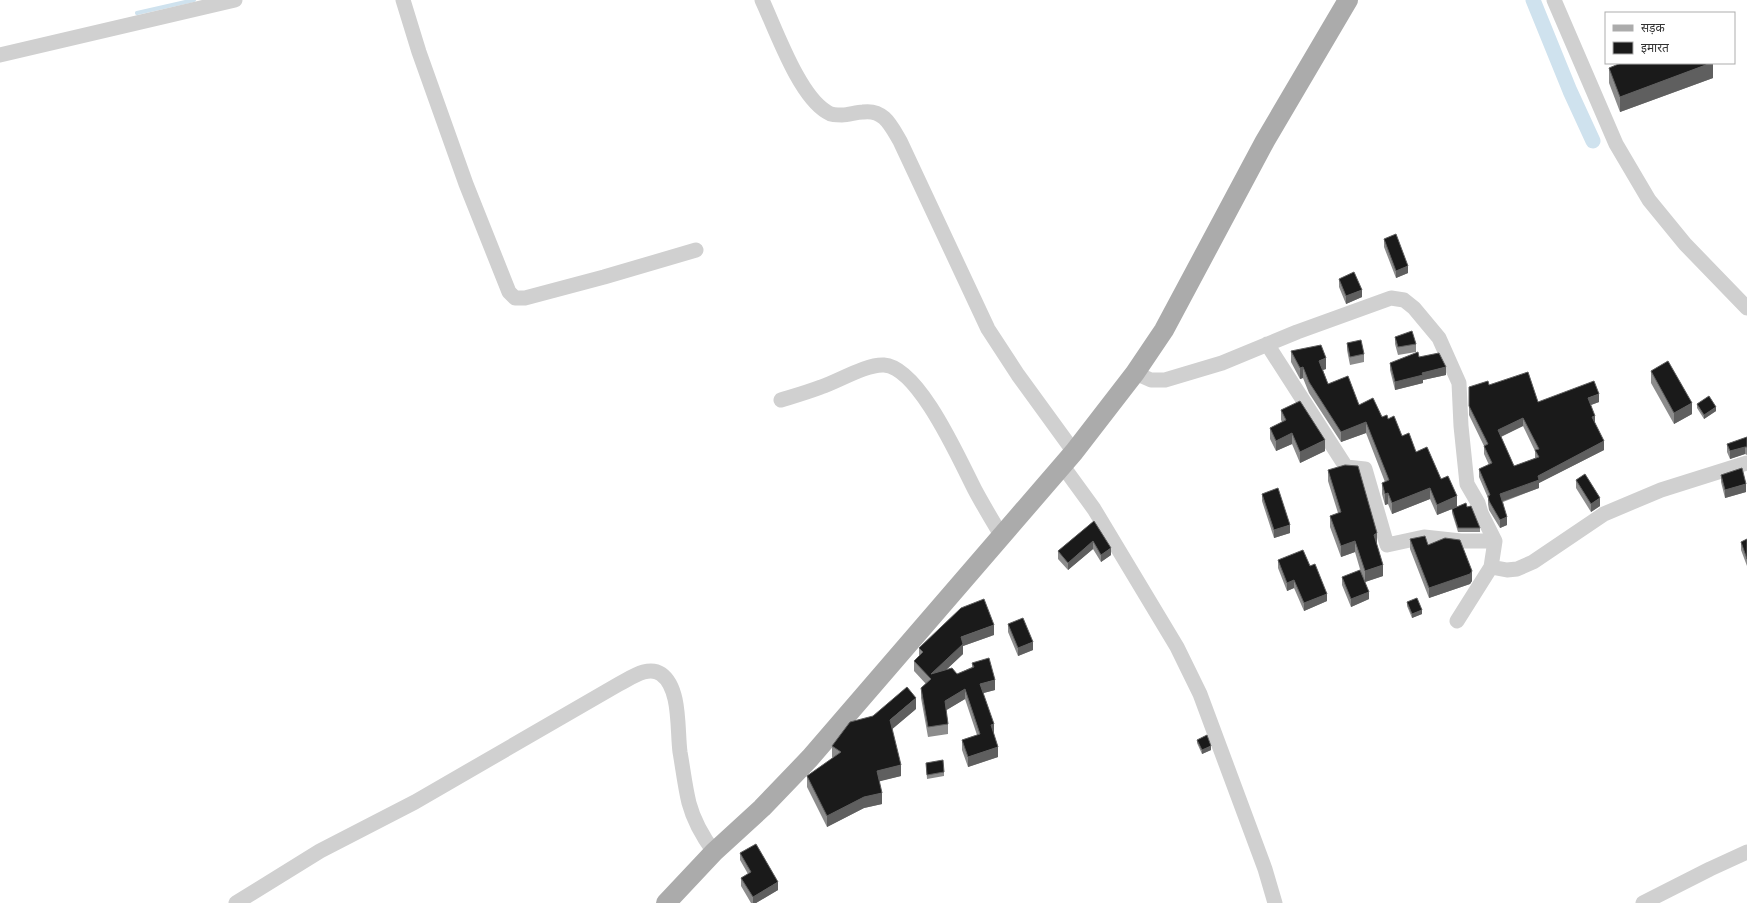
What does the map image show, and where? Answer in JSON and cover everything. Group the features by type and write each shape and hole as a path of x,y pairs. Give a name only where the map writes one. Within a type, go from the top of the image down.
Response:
{"main road":[{"path":"666,903 714,852 762,808 810,758 1068,459 1135,373 1164,330 1265,141 1348,0"}],"street":[{"path":"0,55 235,0"},
{"path":"403,0 419,52 466,184 509,292 513,297 520,299 555,291 696,250"},
{"path":"762,0 791,64 808,94 820,107 831,114 844,115 864,111 877,112 888,121 900,141 988,329 1018,375 1068,459 1094,509 1173,640 1200,694 1265,869 1275,903"},
{"path":"1554,0 1616,144 1649,200 1685,244 1747,308"},
{"path":"1135,373 1151,380 1165,380 1222,363 1268,344 1391,298 1404,300 1414,308 1439,338 1459,383 1461,426 1467,484 1478,502 1481,513 1495,541 1492,567 1457,622"},
{"path":"1268,344 1346,467 1365,469 1387,546 1424,538 1461,541 1495,541"},
{"path":"780,400 820,388 876,366 891,366 902,372 923,397 950,438 975,489 1001,535"},
{"path":"1492,567 1507,570 1517,569 1533,562 1604,514 1661,490 1747,463"},
{"path":"236,903 337,841 415,802 644,671 653,671 661,674 668,680 673,691 676,701 680,752 689,803 697,826 714,852"},
{"path":"1643,903 1747,852"}],"building":[{"path":"1619,64 1708,64 1620,97 1609,68"},
{"path":"1396,234 1408,266 1396,271 1384,239"},
{"path":"1354,272 1362,290 1346,296 1339,279"},
{"path":"1412,331 1416,344 1398,347 1395,337"},
{"path":"1361,340 1364,354 1350,357 1347,343"},
{"path":"1321,345 1326,358 1319,361 1328,384 1348,376 1359,405 1373,398 1382,417 1387,415 1388,419 1394,416 1402,436 1409,433 1416,452 1427,447 1441,479 1448,476 1457,496 1437,505 1430,488 1392,503 1388,493 1385,494 1382,483 1389,480 1366,422 1341,432 1309,382 1303,367 1300,368 1291,351"},
{"path":"1418,352 1419,357 1439,353 1446,367 1395,382 1390,363"},
{"path":"1668,361 1692,403 1674,413 1651,371"},
{"path":"1528,372 1538,402 1594,381 1599,394 1588,398 1595,416 1592,417 1604,441 1538,476 1539,480 1500,494 1507,517 1500,520 1489,501 1488,496 1490,495 1479,469 1492,463 1484,446 1488,444 1469,406 1469,387 1488,381 1489,385","holes":["1523,418 1539,449 1535,450 1539,457 1514,466 1498,430"]},
{"path":"1709,396 1716,407 1704,415 1697,404"},
{"path":"1300,401 1325,440 1300,452 1292,433 1276,441 1270,428 1286,420 1281,410"},
{"path":"1747,437 1747,447 1730,451 1727,444"},
{"path":"1345,465 1358,466 1377,533 1374,535 1383,565 1365,571 1355,541 1341,546 1330,516 1341,512 1328,470"},
{"path":"1742,468 1746,484 1725,490 1721,475"},
{"path":"1585,474 1600,498 1591,504 1576,480"},
{"path":"1278,488 1290,525 1274,530 1262,494"},
{"path":"1466,503 1467,507 1471,506 1480,528 1458,528 1452,509"},
{"path":"1094,521 1111,548 1101,555 1093,541 1068,563 1058,551"},
{"path":"1425,536 1428,545 1445,538 1460,540 1472,571 1470,574 1429,588 1410,539"},
{"path":"1747,539 1747,559 1741,542"},
{"path":"1303,550 1310,566 1315,564 1327,594 1304,603 1294,580 1287,583 1278,560"},
{"path":"1360,570 1369,592 1351,599 1342,577"},
{"path":"1417,598 1422,610 1412,614 1407,602"},
{"path":"984,599 994,625 961,637 963,644 931,674 952,668 957,674 974,667 972,663 989,658 995,680 980,684 994,724 991,725 998,747 968,757 962,740 980,734 965,689 945,701 948,724 928,727 921,688 931,679 914,661 923,652 919,648 961,608"},
{"path":"1023,618 1033,642 1018,648 1008,624"},
{"path":"907,687 916,698 890,720 901,765 877,771 882,793 864,797 827,816 807,776 841,752 832,746 850,722 873,716"},
{"path":"1207,735 1211,746 1202,750 1197,740"},
{"path":"943,760 944,772 927,775 926,763"},
{"path":"756,844 778,882 753,897 741,878 751,872 740,853"}],"waterway":[{"path":"137,13 194,0"},
{"path":"1533,0 1570,91 1593,141"}]}
